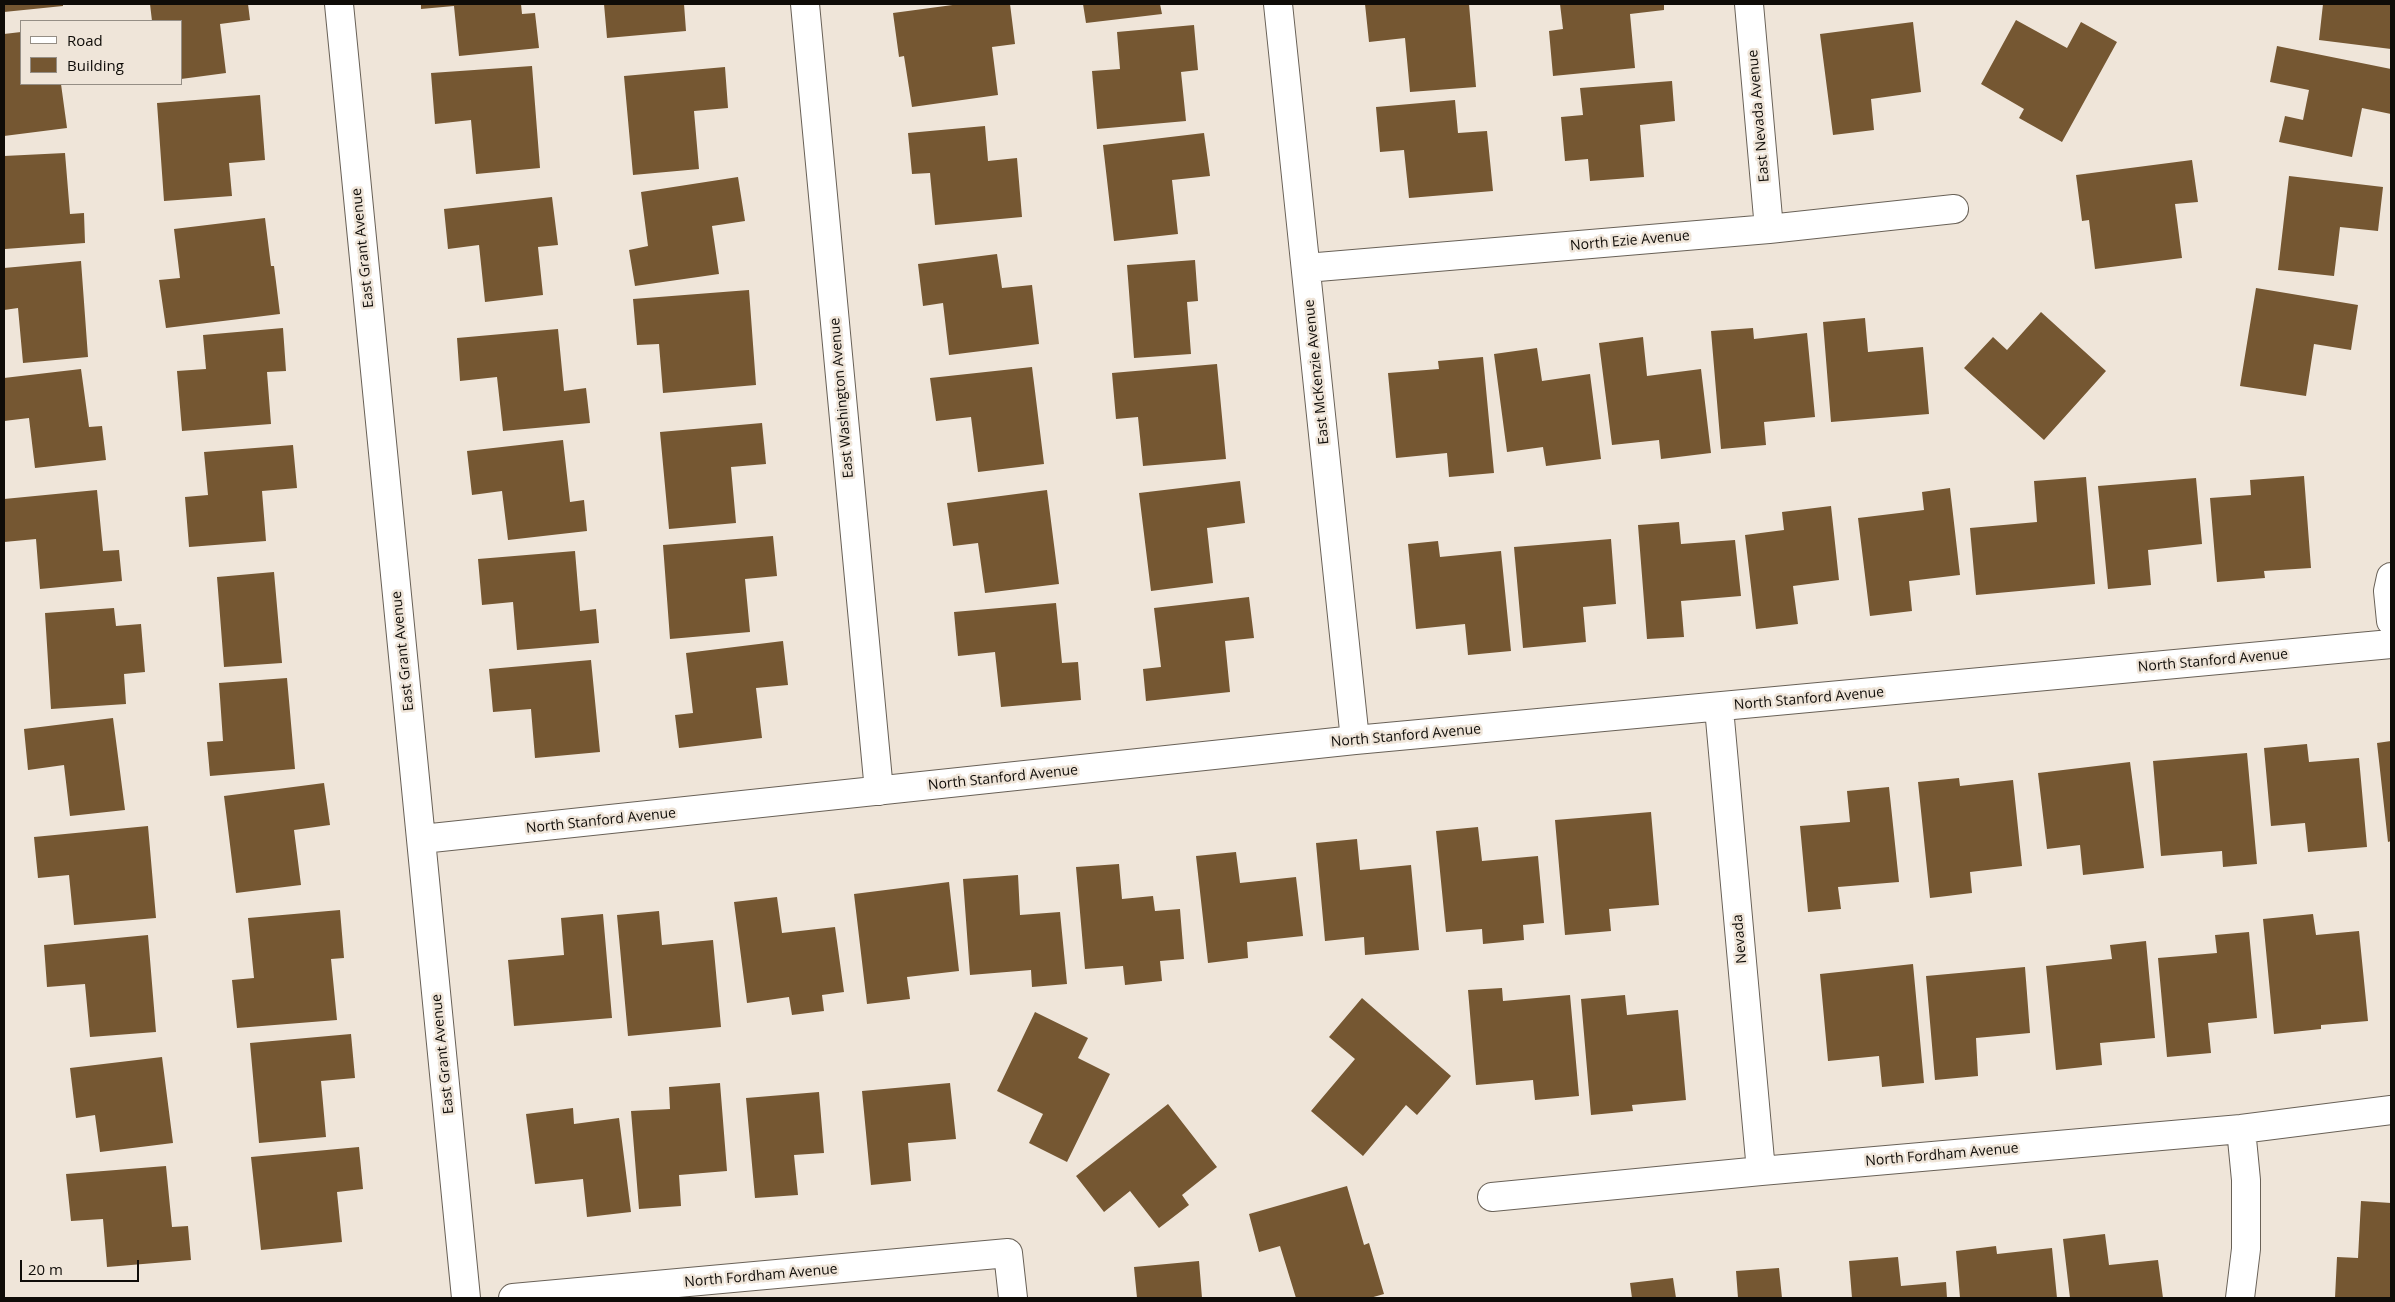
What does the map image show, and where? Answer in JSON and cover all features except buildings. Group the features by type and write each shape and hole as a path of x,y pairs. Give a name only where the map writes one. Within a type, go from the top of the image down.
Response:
{"street":[{"name":"East Grant Avenue","path":"339,4 466,1298"},
{"name":"East Washington Avenue","path":"805,4 879,791"},
{"name":"East McKenzie Avenue","path":"1278,4 1355,740"},
{"name":"East Nevada Avenue","path":"1749,4 1769,229"},
{"name":"North Ezie Avenue","path":"1306,268 1769,229 1954,209"},
{"path":"2391,577 2388,591 2391,621"},
{"name":"North Stanford Avenue","path":"422,839 1355,740 1719,708 2391,644"},
{"name":"Nevada","path":"1719,708 1761,1171"},
{"name":"North Fordham Avenue","path":"1492,1197 1761,1171 2241,1129 2391,1110"},
{"path":"2240,1298 2246,1249 2246,1180 2241,1129"},
{"name":"North Fordham Avenue","path":"513,1298 1008,1254 1013,1298"}]}
